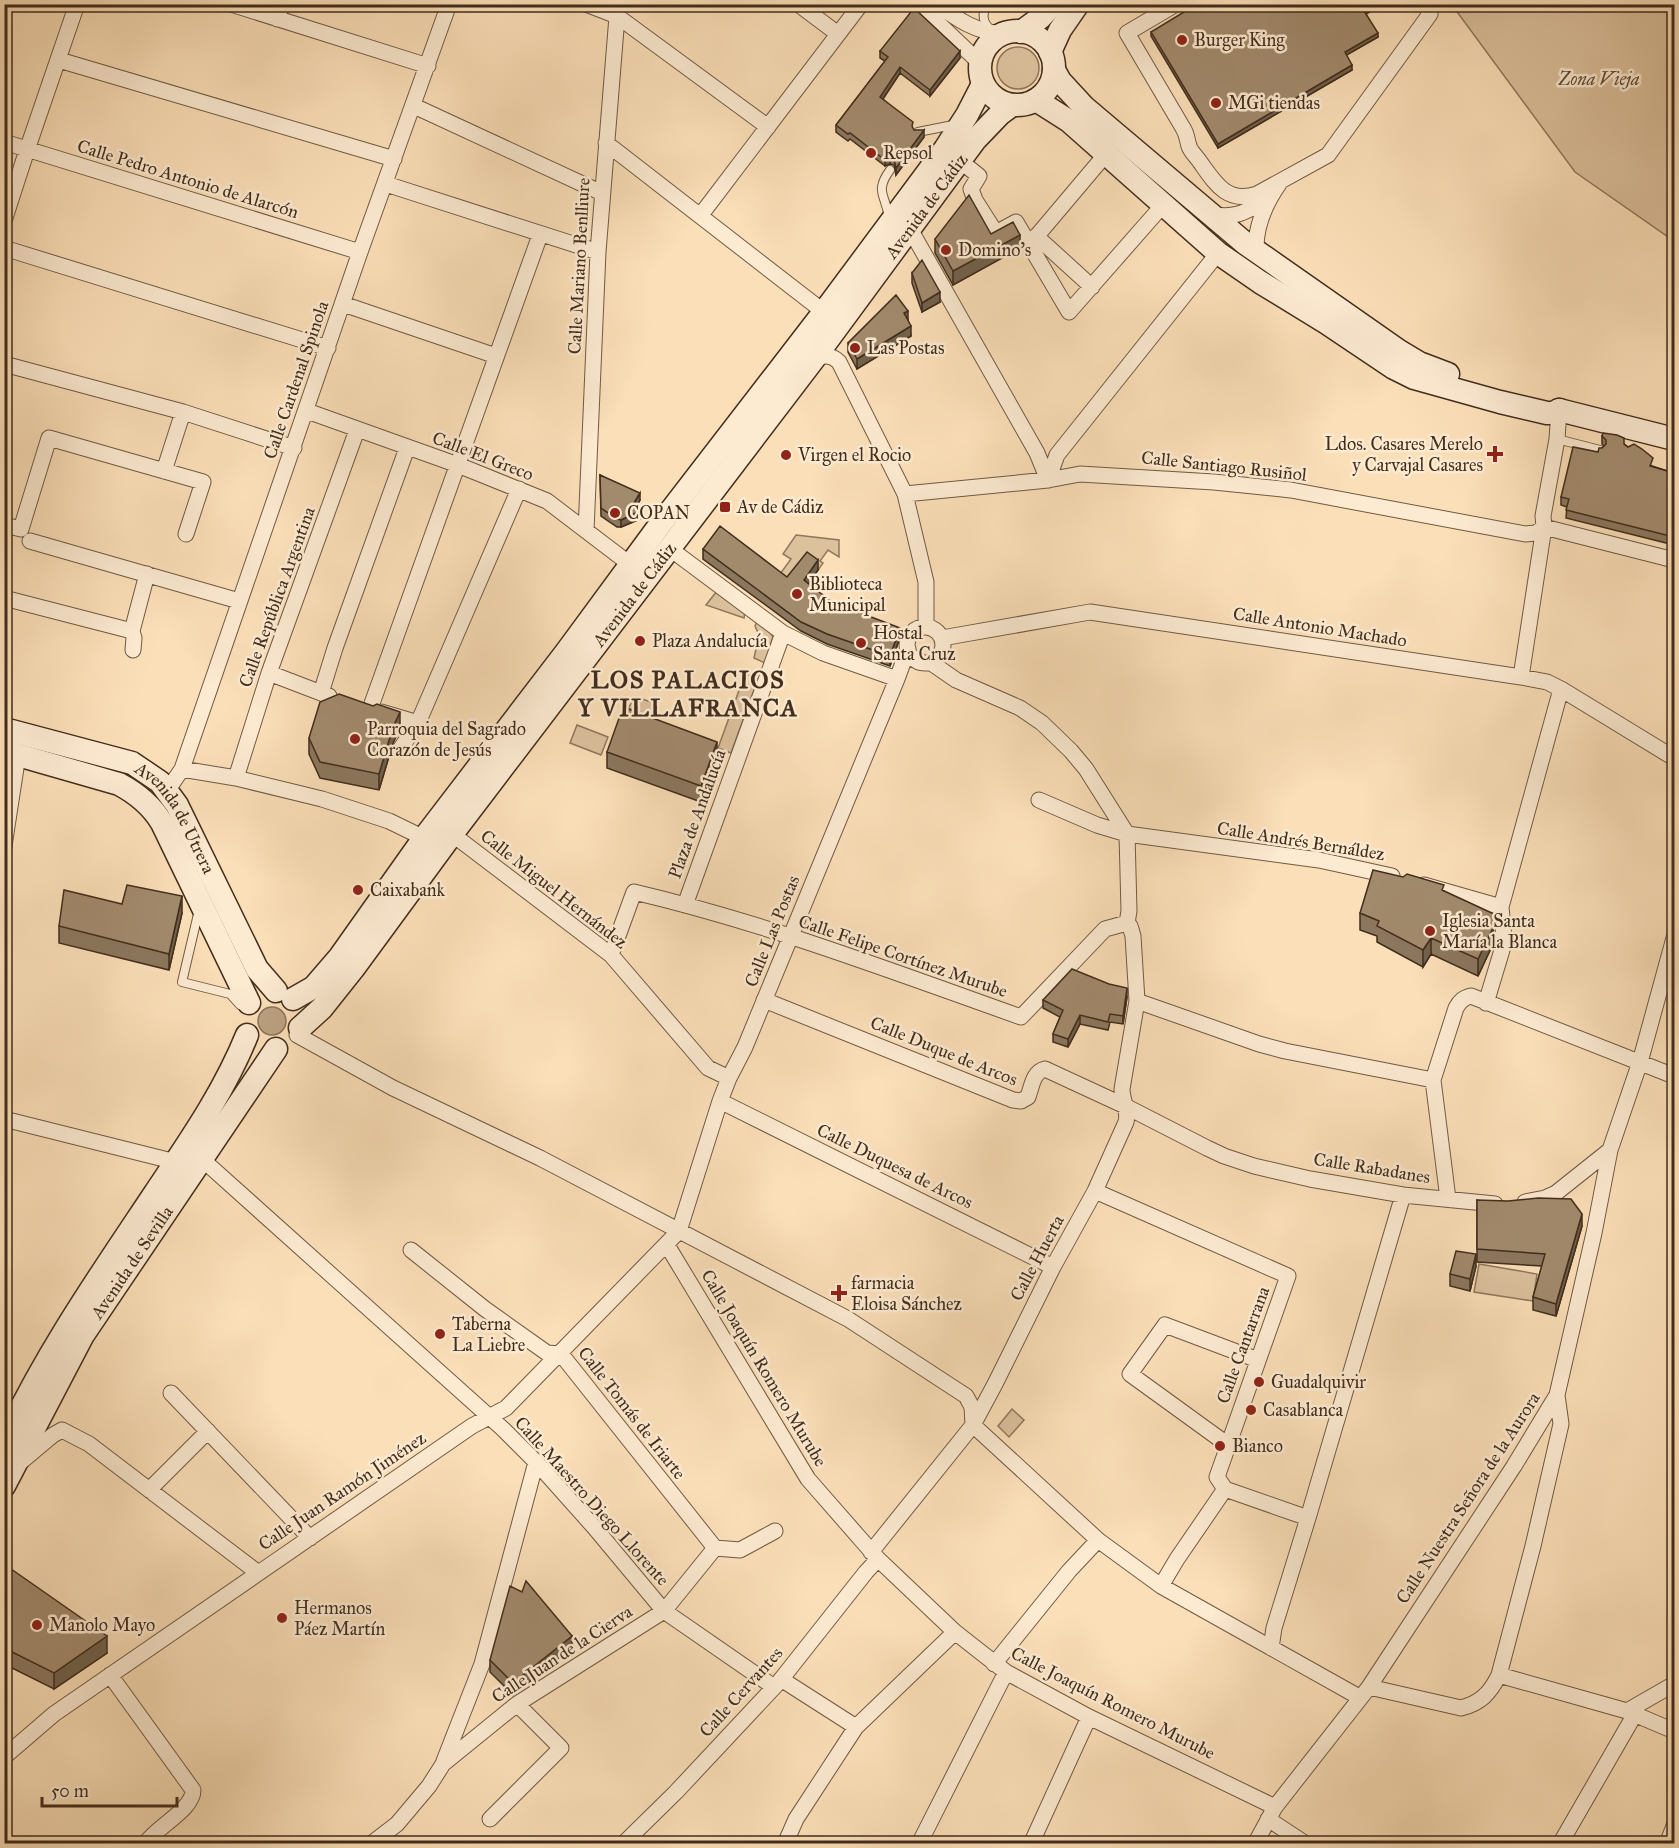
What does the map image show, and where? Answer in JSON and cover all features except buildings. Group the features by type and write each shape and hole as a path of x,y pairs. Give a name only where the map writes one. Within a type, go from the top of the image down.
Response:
{"main road":[{"path":"1053,4 1040,18 995,38 987,46 981,73 994,97 1012,105 1024,105 1036,100 1049,86 1052,61 1060,30 1078,4"},
{"path":"1006,33 1038,38 1065,87 1084,107 1207,213 1256,252 1326,302 1419,363 1472,382 1556,404 1558,410"},
{"name":"Avenida de Cádiz","path":"284,995 314,987 327,973 424,838 945,149 963,121 981,73"},
{"path":"1036,100 1069,121 1218,253 1406,375 1507,404 1547,413 1554,413 1558,410 1640,436 1674,439"},
{"name":"Avenida de Cádiz","path":"299,1032 322,1008 353,969 452,834 813,360 980,134 1012,105"},
{"name":"Avenida de Utrera","path":"4,729 132,763 155,778 177,805 257,969 284,995"},
{"name":"Avenida de Utrera","path":"11,753 119,784 144,801 162,823 247,1006"},
{"path":"261,993 284,995 300,1013 299,1032 288,1045 276,1049 259,1047 247,1035 243,1023 247,1006 261,993"},
{"name":"Avenida de Sevilla","path":"4,1443 11,1416 66,1326 197,1130 239,1056 247,1035"},
{"name":"Avenida de Sevilla","path":"9,1478 84,1335 276,1049"}],"street":[{"path":"4,221 78,4"},
{"path":"231,4 279,12 428,66"},
{"name":"Calle Cardenal Spinola","path":"167,791 182,770 360,252 449,4"},
{"path":"586,4 618,10 768,127"},
{"path":"798,4 838,34"},
{"path":"700,216 861,4"},
{"path":"918,4 981,73"},
{"path":"1176,4 1126,33 1184,128 1189,146 1212,180 1224,191 1245,197 1257,194 1281,182 1328,155 1430,14 1424,4"},
{"path":"941,8 954,18 973,27 1006,33"},
{"name":"Calle Mariano Benlliure","path":"586,531 598,252 618,10"},
{"path":"59,60 394,159"},
{"path":"414,106 602,194"},
{"name":"Calle Pedro Antonio de Alarcón","path":"4,142 360,252"},
{"path":"606,143 824,312"},
{"path":"1033,240 1106,154"},
{"path":"969,168 979,176 971,189 975,200 996,233 1016,222 1033,240 1092,287"},
{"path":"1184,193 1197,190 1212,180"},
{"path":"1256,252 1256,235 1268,200 1281,182"},
{"path":"386,184 598,252"},
{"path":"1207,213 1225,217 1233,216 1268,200"},
{"path":"1033,240 1069,312 1163,205"},
{"path":"910,228 1037,453 1048,480"},
{"path":"370,709 540,235"},
{"path":"4,248 328,348"},
{"path":"1048,480 1057,455 1218,253"},
{"path":"343,304 496,356"},
{"path":"813,360 825,356 832,357 839,362 906,494 926,582 926,627"},
{"path":"4,364 183,412 294,448"},
{"path":"1521,677 1544,527 1543,516 1557,438 1558,410"},
{"name":"Calle El Greco","path":"307,411 458,465 547,501 631,565"},
{"path":"164,471 183,412"},
{"name":"Calle República Argentina","path":"236,778 269,673 357,430"},
{"path":"4,525 21,529 49,438 203,482 186,534"},
{"path":"321,693 334,648 407,448"},
{"name":"Calle Santiago Rusiñol","path":"906,494 1048,480 1080,474 1214,482 1291,490 1525,534 1536,533 1544,527 1674,560"},
{"path":"402,748 418,723 519,489"},
{"path":"30,541 239,601"},
{"path":"669,548 783,633 823,653 897,678"},
{"path":"133,650 132,631 147,574"},
{"path":"4,597 132,631"},
{"name":"Calle Antonio Machado","path":"942,638 1090,612 1521,677 1547,682 1561,689 1674,758"},
{"path":"926,627 936,631 942,638 943,646 937,659 923,663 910,656 908,639 919,628 926,627"},
{"name":"Plaza de Andalucía","path":"685,905 783,633"},
{"name":"Calle Las Postas","path":"679,1231 729,1078 745,1047 908,649"},
{"path":"930,662 956,680 1020,708 1042,723 1086,769 1127,834"},
{"path":"269,673 347,702 418,723"},
{"path":"1486,1003 1502,950 1504,937 1501,907 1561,689"},
{"path":"4,846 11,753"},
{"path":"182,770 236,778 322,799 389,821 424,838 452,834"},
{"name":"Calle Andrés Bernáldez","path":"1039,800 1097,825 1127,834 1320,860 1396,877 1501,907"},
{"name":"Calle Miguel Hernández","path":"452,834 611,955 708,1068 729,1078"},
{"name":"Calle Huerta","path":"875,1555 972,1425 995,1384 1053,1266 1095,1191 1126,1122 1128,1114 1122,1089 1137,1001 1133,936 1127,923 1129,911 1127,834"},
{"name":"Calle Felipe Cortínez Murube","path":"611,955 634,892 685,905 790,938 1021,1017 1106,929 1127,923"},
{"name":"Calle Nuestra Señora de la Aurora","path":"1255,1844 1271,1813 1364,1692 1514,1466 1557,1395 1594,1233 1610,1150 1640,1062 1674,938"},
{"path":"1448,1199 1433,1080 1456,1008 1460,1002 1470,996 1674,1076"},
{"name":"Calle Duque de Arcos","path":"764,1000 1013,1100 1021,1101 1028,1097 1036,1074 1046,1069 1125,1106"},
{"path":"1137,1001 1285,1051 1433,1080"},
{"path":"299,1032 393,1088 540,1158 848,1319 963,1393 971,1404 972,1425 1098,1540 1161,1586 1271,1648 1364,1692 1461,1708 1473,1705 1493,1689 1499,1675 1533,1546 1561,1424 1557,1395"},
{"name":"Calle Duquesa de Arcos","path":"720,1101 1053,1266"},
{"name":"Calle Rabadanes","path":"1125,1106 1237,1161 1310,1179 1403,1195 1487,1203 1508,1204 1545,1198 1556,1193 1610,1150"},
{"path":"4,1119 176,1162"},
{"name":"Calle Maestro Diego Llorente","path":"203,1160 536,1462 664,1611 778,1683 856,1726"},
{"name":"Calle Cantarrana","path":"1095,1191 1288,1276 1217,1477 1225,1489"},
{"path":"1271,1648 1274,1628 1403,1195"},
{"name":"Calle Juan Ramón Jiménez","path":"4,1757 54,1714 257,1572 472,1426 506,1408 679,1231"},
{"name":"Calle Joaquín Romero Murube","path":"667,1245 808,1479 875,1555 955,1632 1000,1668 1271,1813 1306,1844"},
{"name":"Calle Tomás de Iriarte","path":"411,1250 485,1309 547,1353 561,1354 715,1548"},
{"path":"1228,1445 1130,1374 1165,1324 1258,1360"},
{"path":"171,1393 310,1538"},
{"path":"9,1478 26,1427 24,1422 11,1416"},
{"path":"9,1478 53,1434 62,1430 89,1444 257,1572"},
{"path":"149,1490 208,1431"},
{"path":"443,1764 482,1664 536,1462"},
{"path":"1161,1586 1225,1489 1308,1518"},
{"path":"664,1611 715,1548 740,1550 774,1531"},
{"path":"919,1844 1000,1668 1069,1571 1098,1540"},
{"name":"Calle Cervantes","path":"623,1844 676,1792 778,1683 866,1572 875,1555"},
{"name":"Calle Juan de la Cierva","path":"384,1841 443,1764 517,1704 664,1611"},
{"path":"784,1844 796,1819 856,1726 955,1632"},
{"path":"110,1675 192,1787 193,1792 188,1805 154,1832 145,1844"},
{"path":"1499,1675 1631,1713 1674,1731"},
{"path":"1560,1844 1631,1713 1674,1684"},
{"path":"490,1819 561,1749 517,1704"},
{"path":"1031,1844 1089,1717"},
{"path":"1667,1844 1674,1826"}],"lane":[{"path":"941,8 974,4"},
{"path":"987,4 983,18 986,26 1006,33"},
{"path":"918,132 940,129 963,121"},
{"path":"887,226 889,214 881,187 890,170"},
{"path":"1557,438 1600,450"},
{"path":"201,903 182,982 230,994 247,1006"}],"green space":[{"name":"Zona Vieja","path":"1452,5 1674,5 1674,241 1575,172"},
{"path":"1018,47 1033,53 1039,68 1033,83 1018,89 1003,83 997,68 1003,53"},
{"path":"796,535 839,540 839,557 828,550 820,561 823,563 818,570 791,582 780,574 791,559 783,554"},
{"path":"717,591 745,611 744,618 706,605"},
{"path":"758,620 773,637 765,663 754,658 759,635 755,626"},
{"path":"745,674 758,679 731,753 718,748"},
{"path":"636,697 654,703 650,716 628,708"},
{"path":"577,725 608,737 601,755 570,743"},
{"path":"1479,1264 1537,1274 1533,1301 1474,1292"},
{"path":"1012,1409 1024,1420 1009,1437 998,1426"}],"shaded area":[{"path":"272,1007 282,1011 286,1021 282,1031 272,1035 262,1031 258,1021 262,1011"}],"place":[{"name":"Burger King","path":"1182,40"},
{"name":"MGi tiendas","path":"1216,103"},
{"name":"Repsol","path":"871,153"},
{"name":"Domino's","path":"946,250"},
{"name":"Las Postas","path":"855,348"},
{"name":"Ldos. Casares Merelo y Carvajal Casares","path":"1495,454"},
{"name":"Virgen el Rocio","path":"786,455"},
{"name":"Av de Cádiz","path":"725,507"},
{"name":"COPAN","path":"615,513"},
{"name":"Biblioteca Municipal","path":"797,594"},
{"name":"Plaza Andalucía","path":"640,641"},
{"name":"Hostal Santa Cruz","path":"861,643"},
{"name":"Parroquia del Sagrado Corazón de Jesús","path":"355,739"},
{"name":"Caixabank","path":"358,890"},
{"name":"Iglesia Santa María la Blanca","path":"1430,931"},
{"name":"farmacia Eloisa Sánchez","path":"839,1293"},
{"name":"Taberna La Liebre","path":"440,1334"},
{"name":"Guadalquivir","path":"1259,1382"},
{"name":"Casablanca","path":"1251,1410"},
{"name":"Bianco","path":"1220,1446"},
{"name":"Hermanos Páez Martín","path":"282,1618"},
{"name":"Manolo Mayo","path":"37,1625"}],"district":[{"name":"LOS PALACIOS Y VILLAFRANCA","path":"688,694"}]}
